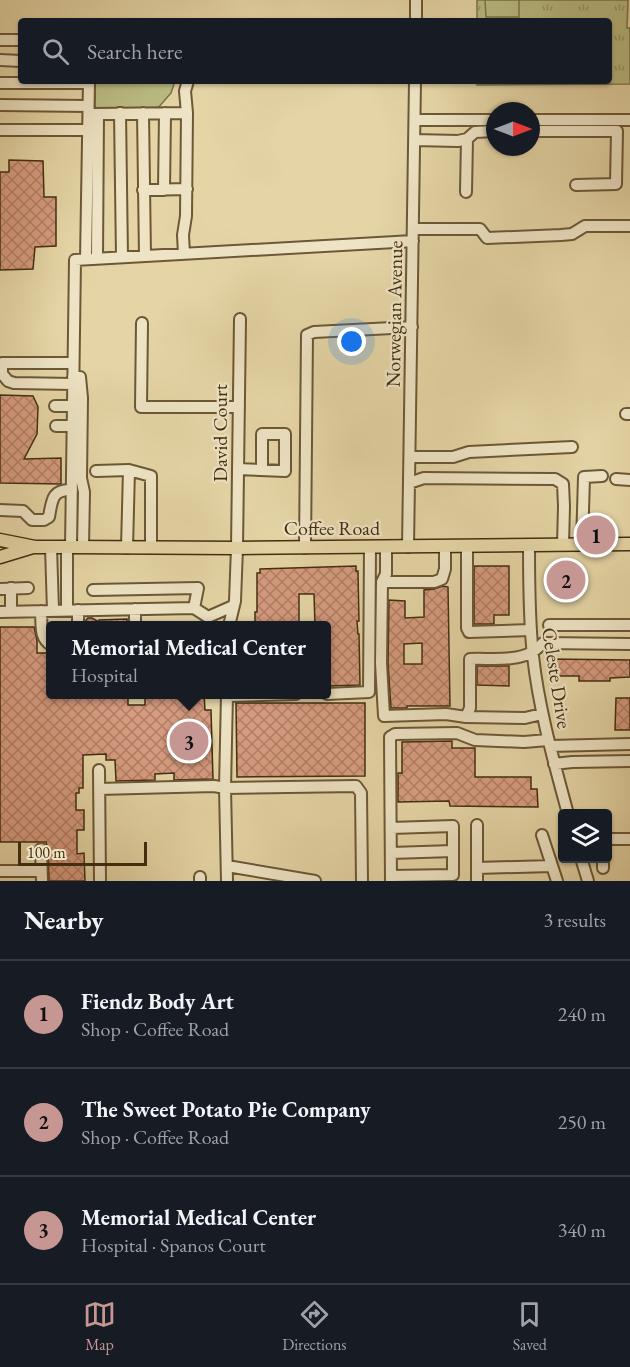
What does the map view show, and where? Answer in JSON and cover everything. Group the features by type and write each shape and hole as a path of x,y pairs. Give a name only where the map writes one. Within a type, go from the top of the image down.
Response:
{"main road":[{"name":"Coffee Road","path":"0,540 34,547 127,548 630,544"},
{"name":"Coffee Road","path":"0,557 34,547"}],"street":[{"path":"416,0 416,18"},
{"path":"0,40 18,40"},
{"path":"0,60 18,61"},
{"path":"0,83 18,83"},
{"path":"88,84 91,111 92,259"},
{"path":"184,254 183,235 187,189 185,91 187,84"},
{"name":"Norwegian Avenue","path":"408,547 415,84"},
{"path":"0,105 120,113 187,113"},
{"path":"91,111 88,130 92,259"},
{"path":"120,113 122,257"},
{"path":"143,113 144,256"},
{"path":"164,190 165,113"},
{"path":"415,120 486,120"},
{"path":"540,120 630,120"},
{"path":"0,130 88,130"},
{"path":"414,140 458,141 467,139 475,132 486,131"},
{"path":"540,131 617,131 616,184 576,185"},
{"path":"466,192 467,139"},
{"path":"143,190 187,189"},
{"path":"413,229 480,229 486,238 572,234 585,226 630,226"},
{"path":"76,621 73,610 72,490 75,260 413,241"},
{"name":"David Court","path":"231,621 235,601 237,548 240,319"},
{"path":"142,323 141,407 238,407"},
{"path":"305,548 308,335 314,332 412,327"},
{"path":"73,363 2,363 2,374 8,381 14,383 73,381 80,377 81,478 84,492 74,547"},
{"path":"55,406 73,406"},
{"path":"56,426 72,426"},
{"path":"410,457 453,457 469,452 572,447"},
{"path":"238,469 262,470"},
{"path":"96,471 129,470 151,476 151,548"},
{"path":"127,548 129,470"},
{"path":"582,545 584,477 602,476"},
{"path":"409,483 424,478 555,479 563,484 562,545"},
{"path":"616,480 630,480"},
{"path":"0,510 23,511 32,520 44,520 49,517 57,492 62,489 72,490"},
{"path":"467,546 467,628 469,632 531,630"},
{"name":"Celeste Drive","path":"529,546 533,652 549,743 567,809"},
{"path":"51,547 53,611"},
{"path":"331,694 369,692 370,547"},
{"path":"386,547 386,574 382,582 381,663 384,716 446,714 466,717 525,718 543,714"},
{"path":"382,582 434,582 442,579 446,569 445,547"},
{"path":"28,588 6,589 6,611 194,608 208,621 233,606"},
{"path":"93,590 198,588 194,608"},
{"path":"135,609 135,621"},
{"path":"41,611 43,638 46,642"},
{"path":"549,625 630,625"},
{"path":"466,717 470,708 470,658 520,657 533,652 543,643 630,644"},
{"path":"227,699 225,788 227,881"},
{"path":"391,828 453,826 453,875 391,878 390,737 395,734 457,733 475,740 630,744"},
{"path":"554,764 630,761"},
{"path":"99,770 100,881"},
{"path":"99,789 356,786 361,793 362,881"},
{"path":"477,825 477,881"},
{"path":"542,835 557,881"},
{"path":"612,839 630,839"},
{"path":"0,872 42,876 41,849"},
{"path":"391,853 453,851"},
{"path":"582,863 585,880"},
{"path":"226,866 315,881"},
{"path":"477,868 552,866"}],"green space":[{"path":"477,0 628,0 630,84 477,85 612,84 612,18 477,18"},
{"path":"485,0 519,0 519,17 486,17"},
{"path":"95,84 174,84 171,93 157,109 95,109"}],"building":[{"path":"9,160 43,161 44,197 56,197 56,246 35,247 33,269 0,270 0,172 9,172"},
{"path":"0,395 33,396 38,407 37,434 24,459 61,458 61,484 0,483"},
{"path":"356,566 356,571 358,571 359,621 357,621 360,685 331,686 331,621 315,621 314,594 299,594 299,621 255,621 257,573 260,573 260,569"},
{"path":"474,566 509,566 509,615 494,615 494,624 474,624"},
{"path":"448,587 450,706 391,708 388,663 389,600 405,601 405,618 424,617 424,590","holes":["422,643 422,664 404,664 404,644"]},
{"path":"92,618 97,621 86,621"},
{"path":"127,619 127,621 99,621 99,620"},
{"path":"0,627 34,627 37,653 46,653 46,699 128,699 128,705 145,705 145,699 204,699 205,710 211,710 213,779 174,780 174,773 155,774 155,780 116,781 115,760 106,760 106,754 83,755 83,788 79,788 79,793 76,793 76,810 84,810 84,830 77,830 77,854 84,853 85,881 49,881 46,842 0,842"},
{"path":"549,659 630,660 630,677 610,678 610,681 579,681 579,676 549,676"},
{"path":"477,666 509,666 509,686 477,685"},
{"path":"616,698 630,698 630,730 615,730"},
{"path":"236,703 365,703 365,776 237,777"},
{"path":"452,741 452,748 475,748 475,777 531,777 531,789 537,789 538,807 450,806 449,801 398,802 398,773 402,773 402,742"}],"place":[{"name":"Fiendz Body Art","path":"596,535"},
{"name":"The Sweet Potato Pie Company","path":"566,580"},
{"name":"Memorial Medical Center","path":"189,741"}]}
